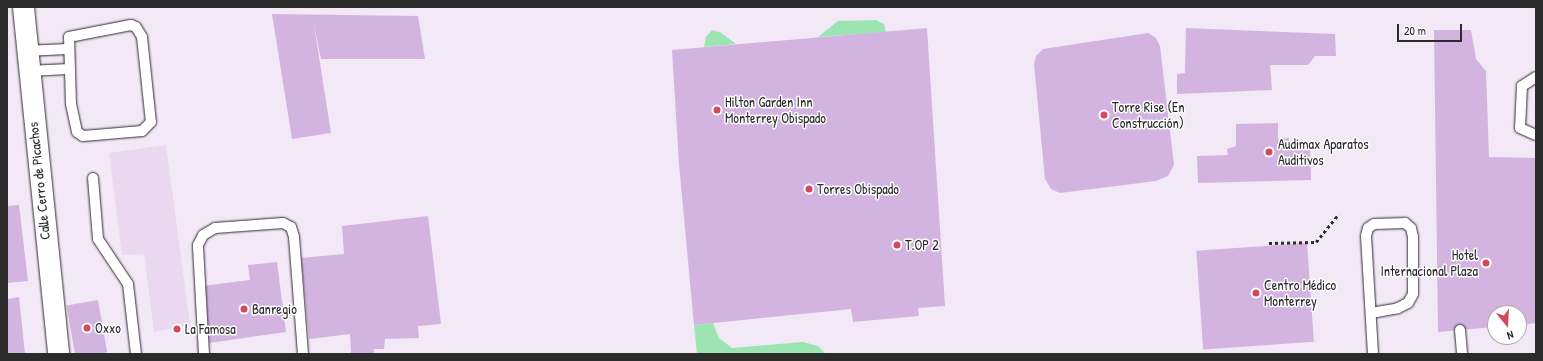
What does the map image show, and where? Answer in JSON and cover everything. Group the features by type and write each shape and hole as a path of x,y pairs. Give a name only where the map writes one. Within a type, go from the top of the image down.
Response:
{"street":[{"name":"Calle Cerro de Picachos","path":"23,7 28,71 58,354"}],"lane":[{"path":"131,25 136,27 142,37 152,122 142,131 91,136 77,132 71,104 69,69 67,49 69,37 73,34 131,25"},
{"path":"26,51 67,49"},
{"path":"28,71 69,69"},
{"path":"1536,76 1522,86 1520,128 1536,135"},
{"path":"92,178 98,239 106,253 121,269 128,284 136,354"},
{"path":"204,354 198,245 203,235 215,228 283,223 291,227 294,237 303,354"},
{"path":"1371,313 1398,308 1408,303 1414,294 1413,237 1410,228 1405,224 1374,224 1368,228 1366,236 1373,354"},
{"path":"1460,330 1462,354"}],"path":[{"path":"1269,244 1316,242 1339,214"}],"shaded area":[{"path":"166,145 190,325 154,332 144,254 122,255 109,153"}],"green space":[{"path":"876,20 884,24 886,32 818,37 838,21"},
{"path":"712,30 720,32 736,44 704,47 706,37"},
{"path":"713,323 719,338 732,348 803,342 818,346 826,354 697,354 694,325"}],"building":[{"path":"272,14 418,16 425,59 321,59 314,25 331,133 292,139"},
{"name":"Torres Obispado","path":"927,28 945,306 918,308 919,316 853,322 851,309 694,325 679,164 672,50"},
{"path":"1186,28 1335,34 1336,56 1315,56 1308,65 1270,65 1272,90 1177,94 1177,74 1185,73"},
{"name":"Hotel Internacional Plaza","path":"1434,30 1471,30 1476,59 1486,71 1489,157 1536,158 1536,323 1527,324 1527,305 1487,305 1487,328 1438,332"},
{"name":"Torre Rise (En Construcción)","path":"1148,33 1156,38 1160,46 1174,165 1168,176 1156,181 1060,193 1051,189 1045,179 1034,64 1036,56 1043,49"},
{"name":"Audimax Aparatos Auditivos","path":"1278,123 1278,139 1289,138 1289,150 1310,149 1311,180 1198,183 1197,156 1228,155 1227,149 1236,146 1236,124"},
{"path":"19,205 28,281 7,283 7,206"},
{"path":"428,216 441,324 418,326 419,338 385,339 384,349 374,349 374,354 351,354 350,334 309,339 301,258 344,254 342,226"},
{"name":"Centro Médico Monterrey","path":"1307,243 1314,342 1203,350 1196,251"},
{"name":"Banregio","path":"277,262 286,332 209,343 202,286 250,280 248,265"},
{"path":"19,297 25,354 7,354 7,299"},
{"name":"Oxxo","path":"98,300 107,352 97,354 75,354 66,306"}],"place":[{"name":"Hilton Garden Inn Monterrey Obispado","path":"717,110"},
{"name":"Torre Rise (En Construcción)","path":"1104,115"},
{"name":"Audimax Aparatos Auditivos","path":"1269,152"},
{"name":"Torres Obispado","path":"809,189"},
{"name":"T.OP 2","path":"897,245"},
{"name":"Hotel Internacional Plaza","path":"1486,263"},
{"name":"Centro Médico Monterrey","path":"1256,293"},
{"name":"Banregio","path":"244,309"},
{"name":"Oxxo","path":"87,328"},
{"name":"La Famosa","path":"177,329"}]}
